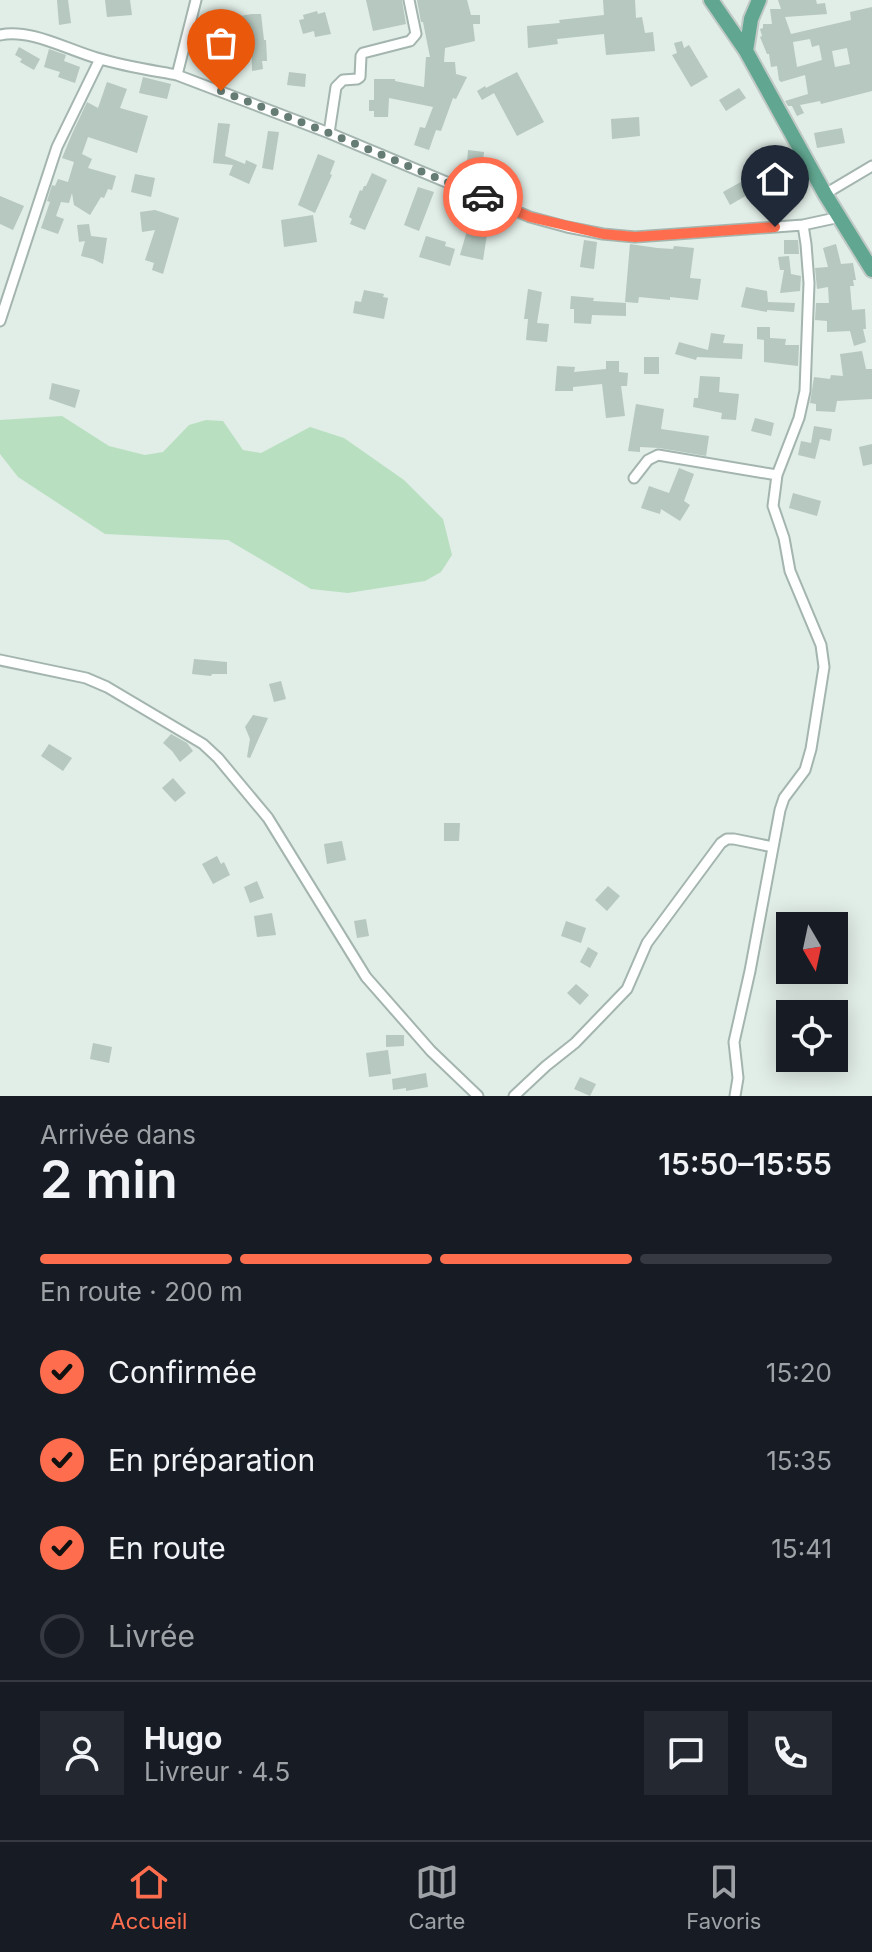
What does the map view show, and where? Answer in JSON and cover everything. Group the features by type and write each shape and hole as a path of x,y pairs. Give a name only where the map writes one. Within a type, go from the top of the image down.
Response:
{"main road":[{"path":"711,0 746,51 825,194 872,270"},
{"path":"746,51 751,19 759,0"}],"street":[{"path":"177,75 196,0"},
{"path":"329,133 336,87 343,80 360,77 363,53 415,37 409,0"},
{"path":"0,35 27,35 100,59 177,75 329,133 530,217 591,232 635,237 803,225 840,217"},
{"path":"0,321 57,147 100,59"},
{"path":"825,194 872,166"},
{"path":"735,1096 738,1078 734,1042 773,847 784,798 805,770 811,749 824,667 821,645 790,571 784,538 773,506 777,475 799,418 805,391 809,283 803,225"},
{"path":"634,478 648,460 658,455 777,475"},
{"path":"0,660 86,678 107,687 203,744 268,818 366,977 431,1051 478,1096"},
{"path":"514,1096 575,1043 627,989 647,943 721,843 734,839 773,847"}],"green space":[{"path":"62,416 109,446 145,455 163,452 189,425 206,420 223,421 243,450 261,453 310,427 344,438 404,480 443,519 452,555 441,572 425,581 348,593 311,589 228,540 105,534 18,477 0,454 0,420"}],"building":[{"path":"57,0 68,0 71,23 59,25"},
{"path":"105,0 130,0 132,15 107,17"},
{"path":"366,0 402,0 406,24 373,31"},
{"path":"417,0 467,0 471,15 480,15 480,24 473,24 475,41 445,48 444,62 455,62 456,74 467,77 456,99 453,98 441,131 436,130 429,150 414,145 420,127 425,128 433,107 389,98 388,117 374,117 374,111 369,111 369,100 374,100 374,79 395,79 424,87 426,57 430,57"},
{"path":"603,0 635,0 636,18 642,17 645,33 653,32 655,51 606,55 604,34 557,39 558,44 528,48 527,26 604,15"},
{"path":"778,0 816,0 817,4 825,3 827,14 785,17 791,34 851,20 850,12 872,7 872,91 821,104 820,101 800,105 804,113 797,116 785,101 808,94 805,75 781,82 777,66 771,67 769,54 760,37 763,24 772,24 770,9 781,9","holes":["810,39 812,47 819,45 822,60 797,67 793,42","847,48 850,64 835,67 832,51"]},
{"path":"317,11 318,14 325,12 331,34 315,37 314,31 303,34 299,20 304,19 303,15"},
{"path":"261,14 267,61 262,61 263,69 252,71 251,36 230,38 227,18"},
{"path":"199,39 216,39 216,60 199,60"},
{"path":"682,41 684,48 689,45 708,77 691,87 672,55 677,53 674,43"},
{"path":"19,47 40,59 34,70 15,55"},
{"path":"49,49 66,55 64,61 80,67 75,83 58,77 60,72 44,67"},
{"path":"289,72 306,74 305,87 287,85"},
{"path":"517,72 544,122 517,136 494,93 482,100 477,91"},
{"path":"143,77 171,84 167,99 139,93"},
{"path":"107,82 127,89 120,108 148,116 137,153 88,137 82,154 92,159 88,168 116,176 112,190 108,189 90,215 74,205 72,193 69,203 61,202 56,216 64,219 58,234 41,228 52,185 55,186 58,179 68,182 74,162 62,158 72,134 87,102 98,108"},
{"path":"739,88 746,98 726,111 719,100"},
{"path":"639,117 640,136 612,139 611,119"},
{"path":"218,123 230,124 225,156 257,165 249,184 229,175 233,165 213,163"},
{"path":"842,128 845,143 817,148 814,133"},
{"path":"268,131 279,132 273,170 262,168"},
{"path":"468,150 484,152 481,178 466,176"},
{"path":"318,154 335,161 315,213 298,205"},
{"path":"767,167 775,179 730,205 723,192"},
{"path":"372,173 387,180 365,230 350,224 352,219 349,217 360,190 366,186"},
{"path":"135,174 155,178 151,197 131,192"},
{"path":"418,187 434,192 419,231 404,225"},
{"path":"0,196 24,206 13,230 0,224"},
{"path":"155,210 179,218 163,274 152,270 154,263 145,260 155,230 142,232 140,212"},
{"path":"313,215 317,242 284,247 281,220"},
{"path":"479,218 488,228 483,260 460,255 468,227"},
{"path":"89,224 91,236 107,238 103,264 81,256 85,241 79,242 77,225"},
{"path":"426,236 446,242 445,246 455,249 450,266 419,257"},
{"path":"584,240 597,242 594,269 580,267"},
{"path":"784,240 798,240 799,254 784,254"},
{"path":"630,244 694,248 690,278 701,279 698,300 639,297 638,303 625,302"},
{"path":"836,244 841,264 853,263 856,280 853,280 854,286 850,286 852,310 865,309 866,329 863,329 866,342 854,346 850,331 827,332 827,321 815,320 816,303 829,303 828,287 817,289 815,268 828,267 823,248"},
{"path":"789,256 791,274 801,276 800,291 780,293 784,270 780,270 778,257"},
{"path":"746,287 767,291 768,302 795,303 794,312 767,312 741,307"},
{"path":"528,289 542,292 537,323 549,324 547,342 526,340 528,319 524,319"},
{"path":"364,290 384,294 383,297 388,298 384,319 353,313 355,301 361,302"},
{"path":"571,296 626,303 626,316 592,315 591,324 574,323 574,309 570,309"},
{"path":"757,327 770,327 770,338 786,339 785,345 799,345 798,366 764,362 764,340 757,339"},
{"path":"711,333 725,335 723,343 743,344 742,359 697,357 696,360 675,354 679,342 708,350"},
{"path":"862,351 866,369 872,369 872,399 837,401 835,412 816,411 816,404 810,403 814,377 830,379 831,375 843,376 840,354"},
{"path":"644,357 659,357 659,374 644,374"},
{"path":"606,361 619,361 619,372 628,373 627,386 621,386 625,416 606,418 602,384 573,387 573,391 555,391 557,366 575,367 574,372 606,369"},
{"path":"700,376 720,377 719,392 739,394 736,420 721,419 722,413 693,407 694,398 698,398"},
{"path":"52,383 80,390 75,408 49,399"},
{"path":"636,404 664,409 661,429 709,436 706,456 659,448 640,447 640,452 628,451"},
{"path":"755,418 774,423 771,436 751,431"},
{"path":"814,426 832,429 830,441 820,439 815,459 798,455 801,441 811,443"},
{"path":"872,444 872,464 863,466 859,447"},
{"path":"679,468 694,474 684,501 690,505 680,521 661,509 660,514 641,508 649,486 669,493"},
{"path":"793,493 821,501 817,516 789,508"},
{"path":"194,659 227,662 227,674 192,674"},
{"path":"281,681 286,699 274,702 269,684"},
{"path":"253,715 268,718 250,758 247,757 250,739 245,727"},
{"path":"171,734 187,743 193,751 180,762 163,743"},
{"path":"49,744 72,758 63,771 41,756"},
{"path":"173,778 186,793 175,802 162,788"},
{"path":"444,823 460,823 459,841 444,841"},
{"path":"342,841 346,860 327,864 324,844"},
{"path":"217,856 230,875 213,884 202,864"},
{"path":"257,881 264,898 250,903 244,887"},
{"path":"608,886 620,896 607,911 595,900"},
{"path":"272,913 276,935 257,937 254,916"},
{"path":"366,919 369,936 357,938 354,921"},
{"path":"566,921 586,928 581,943 561,936"},
{"path":"588,947 598,953 590,968 580,962"},
{"path":"576,984 589,995 580,1005 567,993"},
{"path":"386,1035 404,1035 404,1046 386,1047"},
{"path":"93,1043 112,1047 109,1063 90,1059"},
{"path":"388,1050 391,1074 369,1077 366,1053"},
{"path":"426,1073 428,1087 393,1090 392,1079"},
{"path":"580,1077 596,1084 590,1096 574,1089"}],"way so far":[{"path":"221,91 483,197"}],"route":[{"path":"483,197 530,217 603,234 635,237 775,227"}]}
